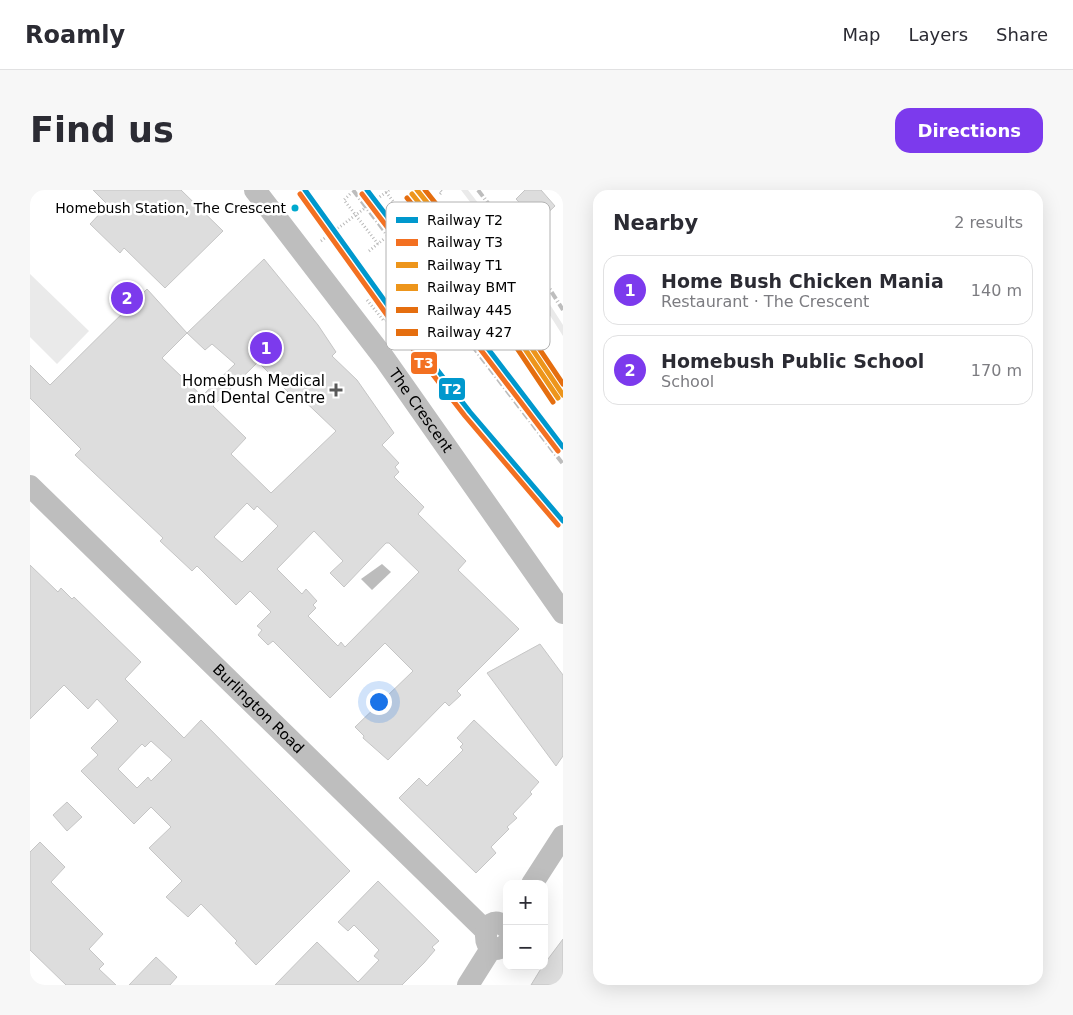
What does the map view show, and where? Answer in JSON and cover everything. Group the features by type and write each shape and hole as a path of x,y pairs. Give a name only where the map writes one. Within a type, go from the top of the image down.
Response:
{"street":[{"name":"The Crescent","path":"255,190 373,343 563,613"},
{"name":"Burlington Road","path":"30,486 500,933"},
{"path":"535,880 563,836"},
{"path":"468,985 500,933"}],"path":[{"path":"322,241 387,191 395,202"},
{"path":"350,194 344,200 378,244"},
{"path":"369,251 385,238"}],"shaded area":[{"path":"461,190 468,190 477,202 470,202"},
{"path":"30,274 89,331 57,364 30,337"},
{"path":"550,305 563,325 563,336 550,315"},
{"path":"382,564 391,572 372,590 361,579"}],"building":[{"path":"93,190 181,190 223,231 165,288 124,248 120,253 90,224 108,205"},
{"path":"525,190 541,190 555,206 550,211 550,202 519,202 516,199"},
{"path":"264,259 318,325 336,352 332,356 357,380 394,433 382,445 399,463 395,467 399,472 394,477 424,507 418,514 466,561 458,570 519,629 457,691 461,695 449,706 445,702 388,760 363,738 364,736 355,727 413,671 385,643 330,698 273,641 268,645 258,635 262,630 257,626 271,612 250,591 236,605 197,566 192,571 160,541 163,538 75,455 81,449 30,398 30,365 50,385 147,289 187,333","holes":["187,333 205,350 212,344 235,364 202,396 162,358","258,362 292,396 296,393 336,431 271,493 231,454 246,438 213,406","247,503 254,510 257,506 278,526 242,562 214,537","314,531 343,561 330,573 344,587 386,543 389,543 419,572 345,647 341,642 338,646 308,616 316,608 313,605 317,601 306,589 302,594 277,569"]},
{"path":"30,565 58,592 61,588 72,599 74,597 141,662 125,679 184,738 201,720 350,871 256,965 235,943 237,941 201,904 188,917 166,897 182,881 149,848 171,827 151,807 134,824 81,771 98,755 91,748 118,721 97,699 88,709 64,685 30,719","holes":["151,741 172,760 151,781 148,777 137,788 118,769 142,744 145,747"]},
{"path":"540,644 563,675 563,756 556,766 487,673"},
{"path":"474,720 539,782 530,792 532,794 513,814 517,818 507,827 509,829 491,847 496,853 476,873 399,798 419,778 427,786 463,750 460,747 463,744 457,738"},
{"path":"67,802 82,817 67,831 53,815"},
{"path":"40,842 65,867 51,882 103,934 89,949 104,964 99,969 116,985 66,985 30,950 30,852"},
{"path":"378,881 439,941 432,947 435,950 424,963 402,985 275,985 317,942 358,982 379,960 374,956 379,950 354,925 348,931 338,922"},
{"path":"563,939 563,985 531,985 540,970 548,970 548,959"},
{"path":"156,957 177,977 170,985 129,985"}],"railway":[{"path":"353,190 386,233"},
{"path":"478,190 487,202"},
{"path":"550,290 563,310"},
{"path":"476,350 563,464"}],"rail line":[{"name":"T2","path":"305,190 386,303"},
{"name":"T2","path":"367,190 386,215"},
{"name":"T1","path":"417,190 427,202"},
{"name":"445","path":"425,190 435,202"},
{"name":"T3","path":"300,194 386,314"},
{"name":"T3","path":"362,194 386,225"},
{"name":"BMT","path":"412,194 418,202"},
{"name":"427","path":"407,198 410,202"},
{"name":"T3","path":"414,350 465,416 558,525"},
{"name":"T2","path":"422,350 470,412 563,521"},
{"name":"T3","path":"481,350 558,451"},
{"name":"T2","path":"489,350 563,447"},
{"name":"427","path":"518,350 553,402"},
{"name":"BMT","path":"526,350 558,398"},
{"name":"T1","path":"533,350 563,395"},
{"name":"445","path":"540,350 563,384"}],"place":[{"name":"Homebush Station, The Crescent","path":"295,208"},
{"name":"Homebush Public School","path":"127,298"},
{"name":"Home Bush Chicken Mania","path":"266,348"},
{"name":"Homebush Medical and Dental Centre","path":"336,390"}]}
